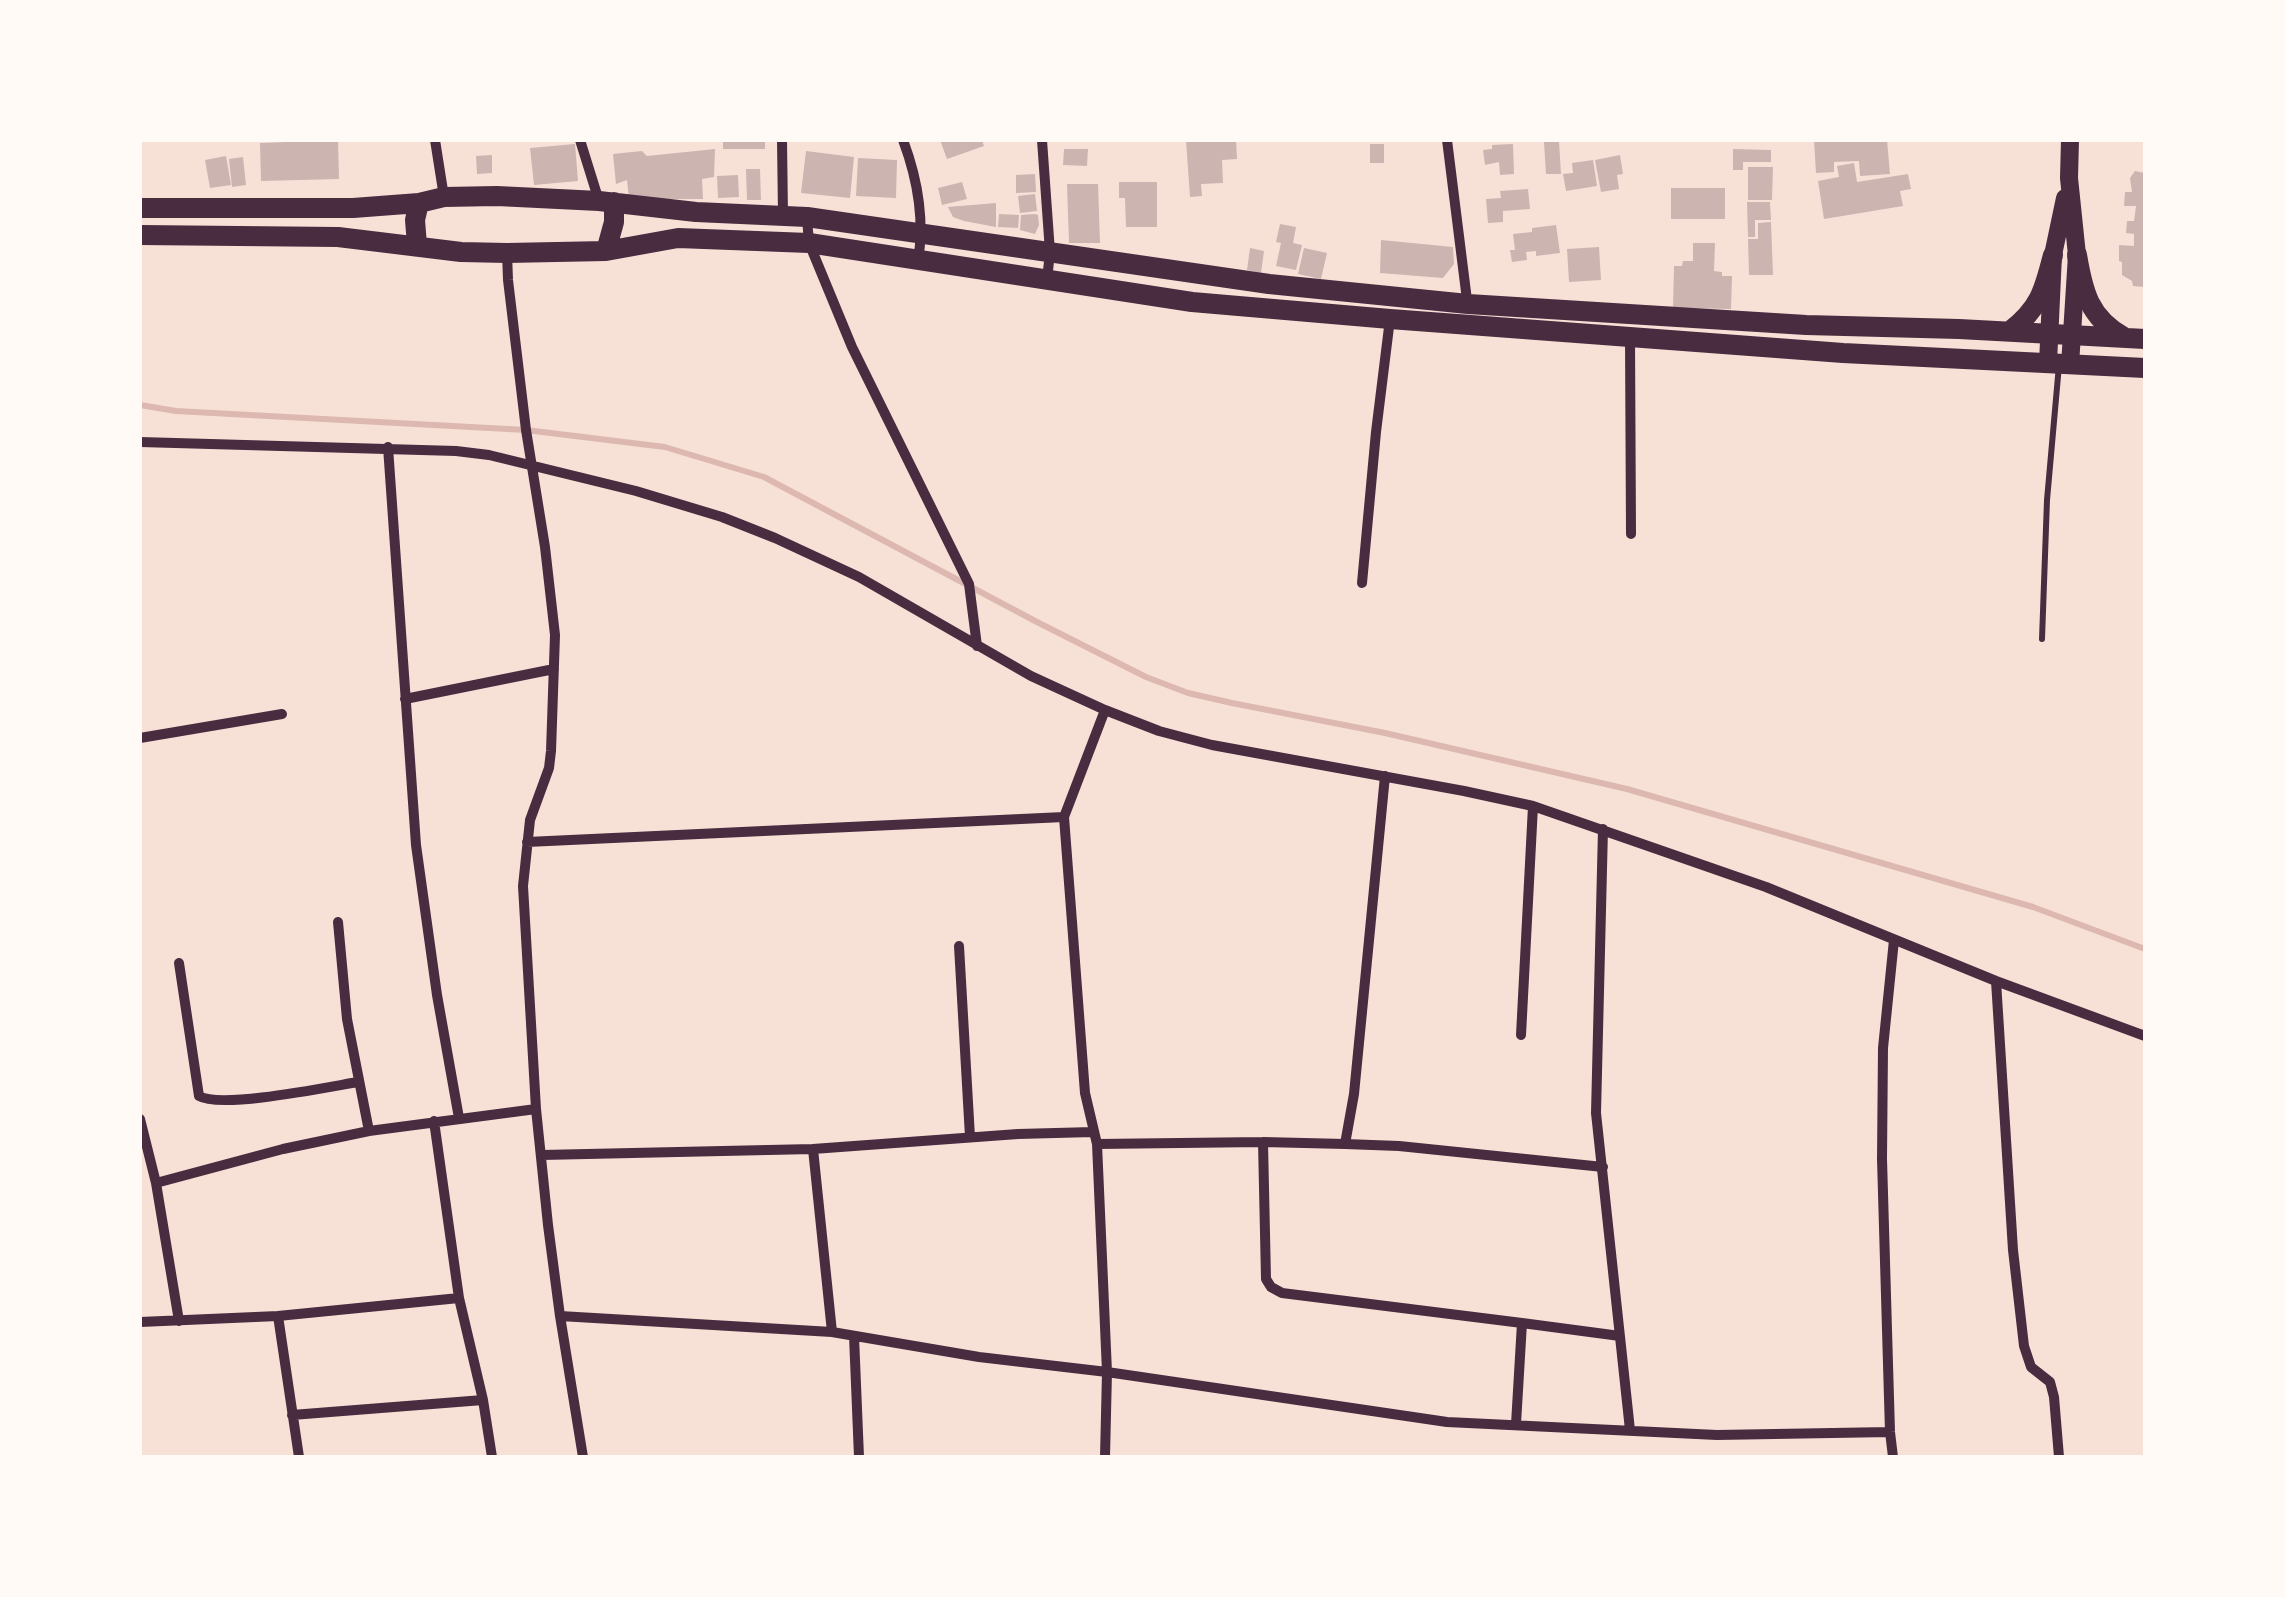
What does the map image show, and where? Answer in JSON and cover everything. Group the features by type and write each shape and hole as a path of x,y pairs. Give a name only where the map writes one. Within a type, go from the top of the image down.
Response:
{"main road":[{"path":"2070,140 2076,255 2083,292 2111,330 2135,338"},
{"path":"2010,331 2044,293 2070,178"},
{"path":"140,208 353,208 419,203 444,196 497,196 807,217 1630,337 2145,368"},
{"path":"606,202 613,232 606,251"},
{"path":"417,246 415,220 419,203"},
{"path":"140,235 338,238 507,254 606,251 678,238 809,243 1192,302 1390,319 1469,314 2135,338"},
{"path":"2053,255 2048,333 2059,364"},
{"path":"2059,364 2072,334 2076,255"}],"street":[{"path":"435,140 444,196"},
{"path":"580,140 606,202"},
{"path":"782,140 783,216"},
{"path":"903,140 914,170 922,232 918,260"},
{"path":"1042,140 1050,252 1047,280"},
{"path":"1447,140 1469,314"},
{"path":"807,217 809,243 852,347 969,584 977,646"},
{"path":"507,254 554,635 549,768 532,810 524,886 536,1109 560,1316 583,1457"},
{"path":"1362,583 1390,319"},
{"path":"1630,337 1631,534"},
{"path":"140,442 456,451 489,455 677,503 775,538 860,577 1031,676 1159,731 1212,745 1534,806 1766,887 1996,981 2145,1036"},
{"path":"388,448 416,846 459,1118"},
{"path":"405,699 554,669"},
{"path":"1105,710 1064,817 1085,1093 1097,1144 1107,1372 1105,1457"},
{"path":"140,738 282,714"},
{"path":"1345,1144 1354,1094 1385,776"},
{"path":"1521,1036 1534,806"},
{"path":"526,842 1064,817"},
{"path":"1603,829 1596,1112 1630,1430"},
{"path":"338,922 343,992 369,1130"},
{"path":"1893,1457 1882,1085 1894,940"},
{"path":"959,946 970,1137"},
{"path":"179,963 198,1096 220,1100 292,1094 358,1082"},
{"path":"1996,981 2012,1231 2024,1346 2031,1367 2050,1382 2059,1457"},
{"path":"156,1182 369,1130 536,1109"},
{"path":"434,1121 459,1298 492,1457"},
{"path":"140,1122 156,1182 179,1321"},
{"path":"542,1155 813,1149 1094,1132"},
{"path":"1262,1142 1266,1279 1270,1287 1282,1293 1620,1336"},
{"path":"1097,1144 1262,1142 1398,1146 1602,1167"},
{"path":"813,1149 832,1332"},
{"path":"140,1322 278,1316 459,1298"},
{"path":"278,1316 298,1457"},
{"path":"560,1316 832,1332 979,1357 1447,1422 1717,1436 1890,1432"},
{"path":"1516,1424 1522,1323"},
{"path":"854,1336 859,1457"},
{"path":"292,1415 482,1400"}],"lane":[{"path":"2042,639 2047,500 2059,364"}],"building":[{"path":"338,140 339,179 261,181 260,143"},
{"path":"723,140 765,140 765,149 723,149"},
{"path":"940,140 982,140 984,146 947,159"},
{"path":"1186,140 1236,140 1237,159 1222,160 1223,183 1201,184 1202,196 1190,197"},
{"path":"1814,140 1887,140 1890,174 1860,176 1859,161 1834,162 1834,172 1816,173"},
{"path":"1559,141 1561,174 1546,174 1544,142"},
{"path":"575,144 578,181 534,185 530,148"},
{"path":"1370,144 1384,144 1384,163 1370,163"},
{"path":"1513,144 1514,174 1500,175 1499,162 1485,165 1483,150 1492,149 1492,145"},
{"path":"715,149 714,177 702,179 703,199 629,199 627,180 616,184 613,154 642,151 647,156"},
{"path":"1064,149 1088,149 1087,166 1063,165"},
{"path":"1733,149 1771,150 1771,162 1743,162 1743,170 1733,170"},
{"path":"806,151 854,157 850,198 801,193"},
{"path":"492,155 492,173 477,174 476,156"},
{"path":"1620,155 1623,174 1617,175 1619,189 1601,192 1595,160"},
{"path":"226,156 231,185 210,188 205,160"},
{"path":"243,157 246,185 232,187 229,159"},
{"path":"858,158 897,160 896,198 856,196"},
{"path":"1593,160 1597,186 1566,191 1563,174 1573,173 1572,163"},
{"path":"1854,163 1857,182 1908,174 1911,189 1900,191 1903,206 1824,219 1818,181 1839,177 1837,166"},
{"path":"1748,167 1773,167 1772,200 1748,200"},
{"path":"746,169 760,169 761,200 747,200"},
{"path":"2135,171 2145,173 2145,287 2133,286 2122,275 2119,261 2119,245 2134,246 2134,234 2126,233 2127,221 2134,221 2136,206 2124,206 2125,192 2132,192 2130,178"},
{"path":"1035,174 1036,192 1016,193 1016,175"},
{"path":"738,175 739,197 718,198 717,176"},
{"path":"962,182 967,199 942,205 938,188"},
{"path":"1119,182 1157,182 1157,227 1126,227 1125,198 1119,198"},
{"path":"1067,184 1098,184 1100,243 1069,243"},
{"path":"1671,188 1725,188 1725,219 1671,219"},
{"path":"1528,189 1530,209 1503,211 1503,222 1488,223 1486,199 1501,198 1500,191"},
{"path":"1035,194 1037,211 1020,213 1018,196"},
{"path":"1747,202 1770,202 1771,220 1755,220 1755,237 1748,237"},
{"path":"996,203 996,227 953,217 948,207"},
{"path":"999,214 1019,215 1018,228 998,227"},
{"path":"1035,214 1039,225 1035,234 1020,230 1021,215"},
{"path":"1771,222 1773,275 1749,275 1748,239 1758,239 1758,223"},
{"path":"1280,224 1296,227 1293,243 1302,245 1296,270 1276,266"},
{"path":"1556,225 1560,253 1536,256 1536,251 1526,252 1527,260 1512,262 1513,234"},
{"path":"1381,240 1453,247 1454,264 1443,278 1380,273"},
{"path":"1693,243 1715,243 1714,271 1732,276 1731,309 1673,308 1674,266 1693,261"},
{"path":"1599,247 1601,280 1569,282 1567,249"},
{"path":"1250,248 1264,251 1261,273 1247,270"},
{"path":"1304,248 1327,253 1321,279 1298,274"}],"waterway":[{"path":"140,405 176,411 526,430 665,447 764,477 1037,622 1146,677 1188,693 1385,733 1627,789 2033,907 2145,949"}]}
